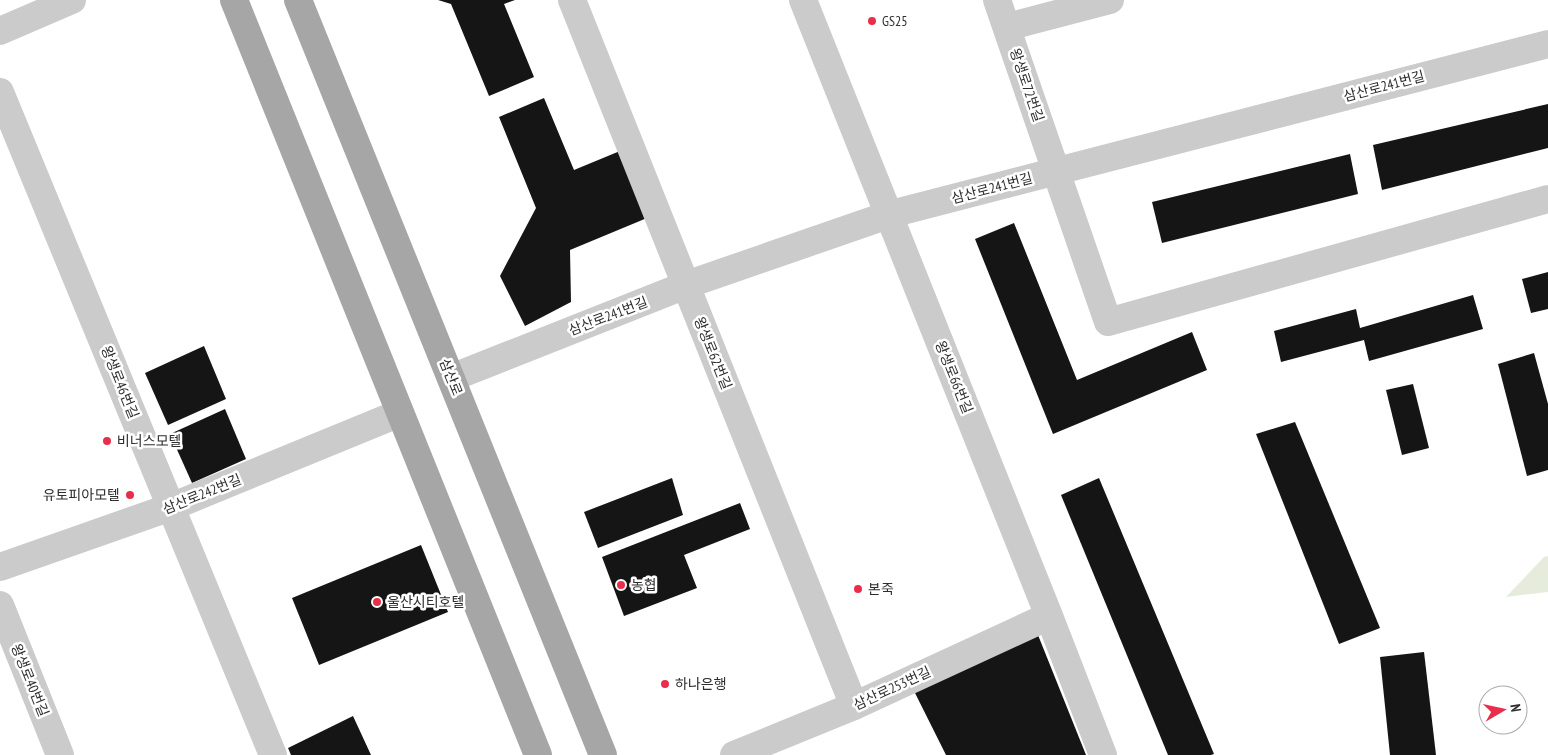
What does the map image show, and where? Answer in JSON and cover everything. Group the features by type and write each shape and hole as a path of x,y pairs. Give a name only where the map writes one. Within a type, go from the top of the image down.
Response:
{"main road":[{"path":"234,0 538,755"},
{"name":"삼산로","path":"298,0 603,755"}],"street":[{"path":"0,31 72,0"},
{"name":"왕생로62번길","path":"572,0 854,706"},
{"name":"왕생로66번길","path":"803,0 1049,616 1102,755"},
{"name":"왕생로72번길","path":"997,0 1008,27 1108,322 1548,199"},
{"path":"1008,27 1110,0"},
{"name":"삼산로241번길","path":"451,378 686,285 889,215 1548,44"},
{"name":"왕생로46번길","path":"0,92 273,755"},
{"name":"삼산로242번길","path":"0,567 171,506 400,413"},
{"name":"왕생로40번길","path":"0,605 60,755"},
{"name":"삼산로253번길","path":"734,755 854,706 1049,616"}],"green space":[{"path":"1548,556 1548,592 1506,597 1544,557"}],"building":[{"path":"438,0 515,0 504,4 534,77 489,96 451,4"},
{"path":"544,98 574,170 620,151 647,218 570,250 571,302 525,326 500,276 536,208 499,117"},
{"path":"1548,104 1548,148 1382,190 1373,145"},
{"path":"1350,154 1358,194 1162,243 1152,202"},
{"path":"1014,223 1077,380 1192,332 1207,370 1053,434 975,239"},
{"path":"1548,272 1548,309 1531,313 1522,279"},
{"path":"1473,295 1483,329 1369,361 1364,340 1281,362 1274,331 1356,309 1360,328"},
{"path":"204,346 226,399 168,425 145,373"},
{"path":"1534,353 1548,404 1548,470 1527,476 1498,364"},
{"path":"1413,384 1429,448 1402,455 1386,390"},
{"path":"225,409 246,459 192,483 170,434"},
{"path":"1295,422 1380,628 1339,644 1256,434"},
{"path":"672,478 683,515 598,548 584,512"},
{"path":"1099,478 1214,754 1168,755 1061,495"},
{"path":"740,503 750,529 684,555 697,588 624,616 602,557"},
{"name":"울산시티호텔","path":"421,545 448,612 319,665 292,598"},
{"path":"1038,635 1086,755 946,755 911,685"},
{"path":"1424,652 1436,755 1390,755 1380,657"},
{"path":"353,716 371,755 291,755 288,748"}],"place":[{"name":"GS25","path":"872,21"},
{"name":"비너스모텔","path":"107,441"},
{"name":"유토피아모텔","path":"130,495"},
{"name":"농협","path":"621,585"},
{"name":"본죽","path":"858,589"},
{"name":"울산시티호텔","path":"377,602"},
{"name":"하나은행","path":"665,684"}]}
